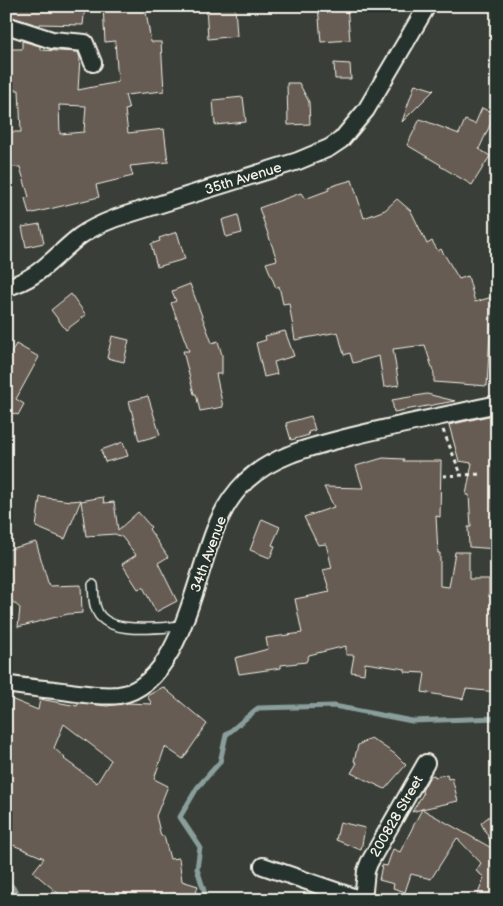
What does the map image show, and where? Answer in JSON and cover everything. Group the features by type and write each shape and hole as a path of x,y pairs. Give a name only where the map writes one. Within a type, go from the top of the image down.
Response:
{"street":[{"name":"35th Avenue","path":"6,287 27,280 38,273 79,237 116,218 298,161 329,148 341,140 366,110 428,6"},
{"path":"6,25 52,40 85,43 93,63"},
{"name":"34th Avenue","path":"6,684 102,695 119,695 131,692 146,681 161,666 177,640 219,519 233,496 247,480 262,469 298,451 497,404"},
{"name":"200828 Street","path":"362,900 369,863 426,763"},
{"path":"263,866 362,900"}],"lane":[{"path":"93,585 96,609 101,617 120,628 183,626"}],"path":[{"path":"436,417 461,474"},
{"path":"443,476 482,474"}],"building":[{"path":"6,6 85,6 83,25 40,24 40,26 6,15"},
{"path":"103,6 145,6 151,42 161,42 164,91 125,95 129,109 125,110 128,133 164,129 168,162 130,166 133,176 96,185 99,197 29,214 25,198 29,197 20,167 6,166 6,135 8,135 8,132 21,132 19,90 6,90 6,49 22,49 22,41 40,46 40,50 78,52 80,58 78,90 118,82 115,41 105,42","holes":["59,105 86,106 84,132 60,134"]},
{"path":"206,6 235,6 237,36 208,39"},
{"path":"318,6 347,6 350,40 321,42"},
{"path":"334,63 350,64 351,79 335,79"},
{"path":"287,83 299,83 309,102 310,124 288,125"},
{"path":"415,84 434,90 402,122"},
{"path":"243,97 246,122 215,125 213,100"},
{"path":"482,108 495,114 479,149 490,156 472,185 407,145 420,119 459,134 465,120 475,124"},
{"path":"352,180 364,218 385,210 397,199 411,211 427,244 432,241 438,251 441,249 459,279 468,276 475,302 492,297 487,386 434,382 434,374 425,345 393,349 399,385 384,387 379,356 353,363 350,353 344,355 338,332 295,340 289,303 283,304 279,286 276,288 266,263 277,260 259,208 301,193 305,199 329,190 328,187"},
{"path":"238,215 242,233 226,237 222,220"},
{"path":"40,224 44,243 26,247 22,227"},
{"path":"177,232 185,259 157,267 151,244 160,241 159,238"},
{"path":"190,284 212,343 218,341 222,355 222,374 216,374 223,407 200,411 183,351 189,351 171,303 176,301 172,291"},
{"path":"71,294 86,315 66,330 51,310"},
{"path":"285,331 294,356 274,362 277,374 264,377 256,343 266,340 265,336"},
{"path":"112,336 129,340 124,362 107,358"},
{"path":"16,344 39,357 16,399 24,404 18,415 9,412 6,416 6,361"},
{"path":"427,394 455,401 394,412 392,400"},
{"path":"148,396 160,435 139,441 129,401"},
{"path":"497,414 497,549 469,547 468,527 471,527 469,495 466,495 472,463 459,461 449,425"},
{"path":"311,416 315,430 308,432 309,435 291,440 286,423"},
{"path":"123,442 128,456 105,462 101,450"},
{"path":"383,458 404,459 403,461 441,461 440,517 436,516 438,553 440,553 440,586 449,587 455,552 469,552 469,579 489,579 489,597 494,598 494,634 497,635 497,692 466,689 463,699 422,692 425,673 405,672 405,669 365,663 364,674 351,672 354,655 346,655 346,646 309,655 306,662 239,674 235,658 268,649 266,638 302,633 295,599 330,592 323,570 332,568 326,544 318,545 304,517 334,507 324,487 363,488 356,466"},
{"path":"40,497 71,501 81,500 65,539 36,527"},
{"path":"103,497 104,503 114,502 118,530 138,512 151,527 149,529 168,557 158,563 177,601 156,612 143,587 138,589 122,564 136,555 122,537 115,534 86,536 81,501"},
{"path":"262,519 280,527 272,545 275,546 270,558 250,550"},
{"path":"36,542 49,586 81,585 82,613 68,614 18,627 20,608 6,596 6,550"},
{"path":"163,687 207,724 183,759 165,747 154,779 168,786 156,816 161,836 164,836 170,859 179,858 182,881 198,886 194,900 173,893 172,900 66,900 33,872 44,858 6,842 6,697 38,710 40,699 77,706 79,703 107,706 126,703 152,704 147,696","holes":["64,724 111,760 97,783 64,759 54,748"]},
{"path":"371,738 395,754 406,765 385,789 351,773 357,763 354,761 358,745"},
{"path":"447,774 448,779 452,778 458,801 412,812 423,794 422,791 430,776 434,775 435,777"},
{"path":"422,809 495,850 481,823 497,810 497,900 476,900 484,877 476,871 481,863 457,838 431,879 411,874 405,892 393,888 394,884 379,880 382,865 387,866 393,849 400,852"},
{"path":"340,822 365,828 361,850 336,840"}],"waterway":[{"path":"207,900 197,869 200,847 180,817 197,788 220,762 226,735 258,708 334,706 412,721 497,718"},
{"path":"6,880 24,900"}]}
